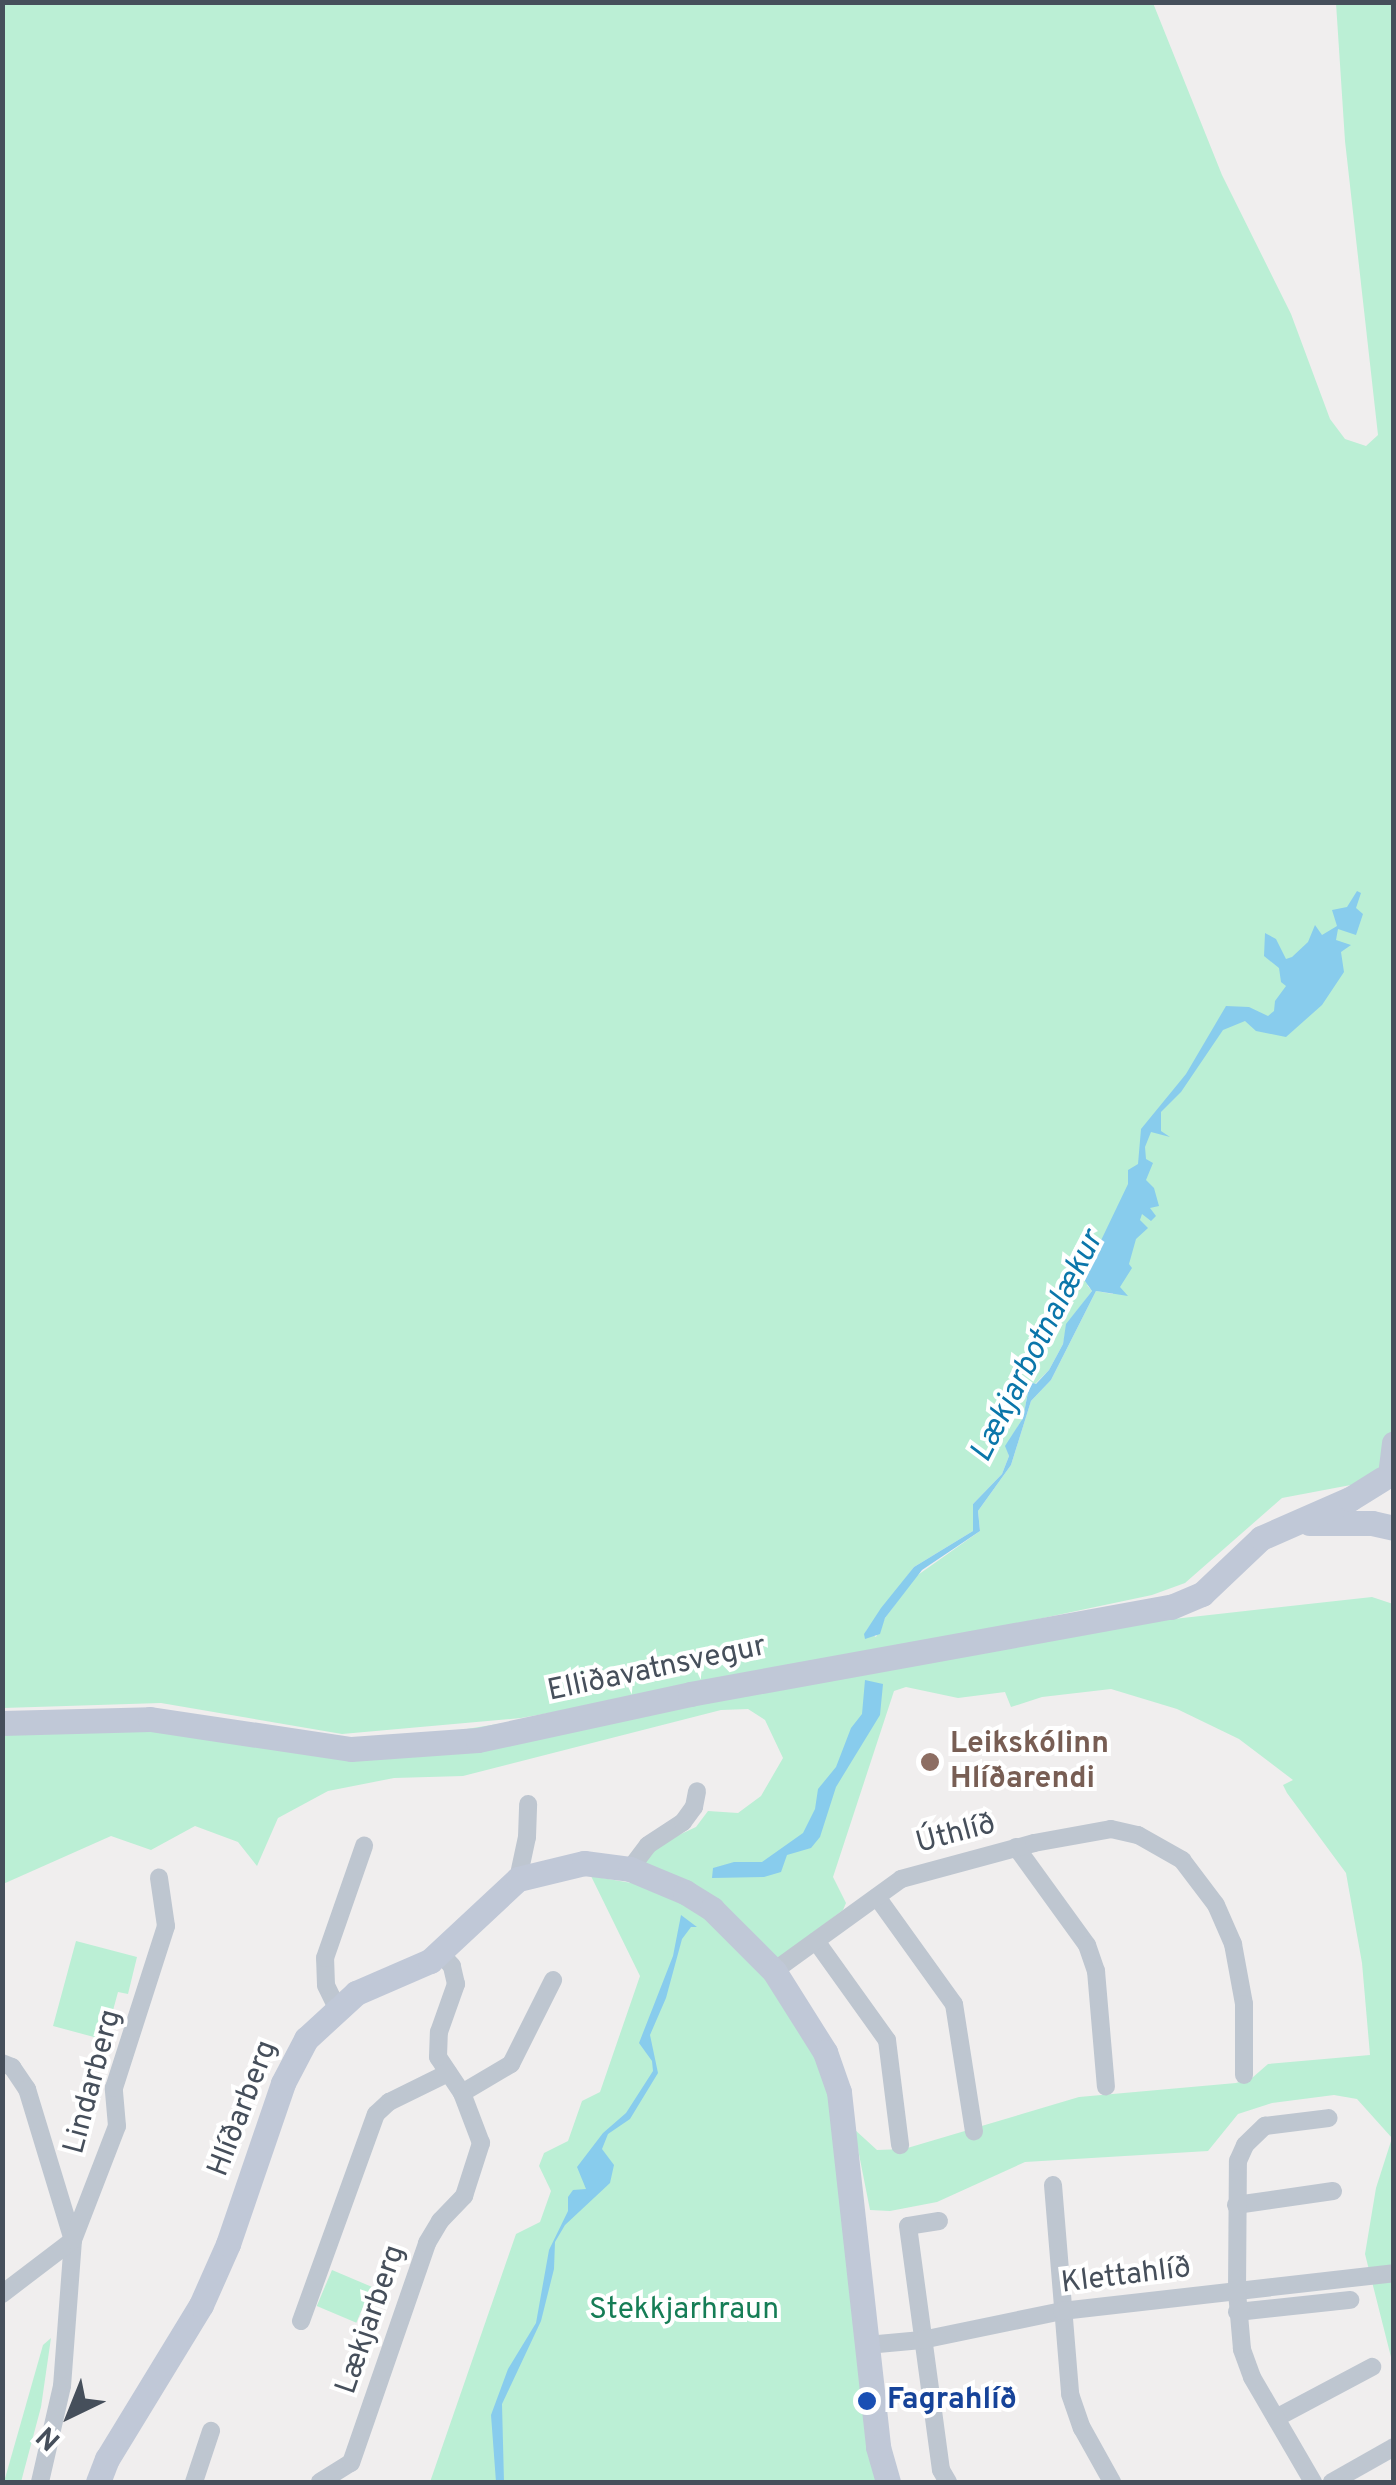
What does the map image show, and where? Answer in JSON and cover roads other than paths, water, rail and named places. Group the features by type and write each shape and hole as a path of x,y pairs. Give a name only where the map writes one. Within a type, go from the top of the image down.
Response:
{"street":[{"name":"Elliðavatnsvegur","path":"2,1722 150,1719 351,1749 478,1740 709,1691 1171,1607 1202,1594 1261,1538 1294,1524 1390,1463"},
{"path":"1390,1463 1380,1501 1394,1526"},
{"name":"Elliðavatnsvegur","path":"1294,1524 1394,1526"},
{"path":"630,1869 648,1845 683,1822 694,1806 697,1790"},
{"path":"528,1804 528,1837 518,1878 584,1863 630,1869 685,1892 712,1909 774,1971 825,2052 839,2092 878,2447 888,2482"},
{"name":"Úthlíð","path":"774,1971 901,1878 1111,1828 1138,1835 1182,1860 1216,1906 1234,1944 1244,2004 1244,2075"},
{"path":"337,2008 326,1985 325,1958 364,1846"},
{"path":"1016,1848 1087,1945 1096,1971 1106,2087"},
{"name":"Lindarberg","path":"40,2482 62,2386 74,2240 117,2126 114,2088 160,1951 166,1912 159,1878"},
{"name":"Hlíðarberg","path":"98,2482 201,2306 234,2226 283,2082 306,2039 356,1993 417,1968 440,1952 518,1878"},
{"path":"877,1898 954,2004 974,2132"},
{"path":"816,1941 887,2040 900,2145"},
{"name":"Lækjarberg","path":"346,2482 427,2242 440,2221 464,2196 481,2142 462,2092 438,2057 437,2044 456,1984 452,1966 440,1952"},
{"path":"462,2092 512,2064 553,1980"},
{"name":"Lindarberg","path":"2,2062 12,2067 26,2089 74,2240"},
{"path":"301,2322 376,2114 402,2094 448,2073"},
{"path":"1313,2482 1252,2377 1242,2349 1236,2205 1238,2161 1255,2132 1265,2126 1329,2118"},
{"path":"1054,2185 1062,2311 1075,2412 1112,2482"},
{"path":"1236,2205 1333,2191"},
{"path":"939,2222 908,2226 941,2470 948,2482"},
{"path":"2,2294 74,2240"},
{"name":"Klettahlíð","path":"867,2345 922,2340 1062,2311 1394,2274"},
{"path":"1238,2312 1350,2300"},
{"path":"1276,2418 1372,2367"},
{"path":"194,2482 211,2431"},
{"path":"1332,2482 1394,2447"},
{"path":"320,2482 351,2463"}],"water":[{"path":"1357,891 1361,893 1356,908 1363,914 1356,935 1338,929 1336,940 1351,945 1341,952 1344,972 1322,1005 1286,1037 1256,1031 1245,1021 1223,1030 1181,1092 1161,1112 1161,1131 1170,1137 1151,1132 1145,1147 1146,1159 1153,1163 1146,1180 1154,1188 1159,1206 1150,1208 1156,1216 1151,1221 1142,1214 1140,1220 1148,1228 1136,1239 1129,1264 1132,1268 1120,1287 1128,1296 1096,1291 1051,1380 1031,1401 1011,1465 978,1511 980,1531 922,1570 885,1618 880,1634 865,1639 864,1634 881,1608 914,1567 973,1531 973,1504 1002,1474 1009,1456 1005,1446 1023,1418 1030,1382 1036,1384 1049,1370 1063,1344 1066,1324 1092,1291 1083,1278 1128,1184 1128,1170 1138,1164 1141,1129 1186,1074 1226,1006 1249,1007 1268,1016 1274,1011 1275,1001 1286,986 1281,982 1279,968 1264,956 1265,933 1276,939 1286,959 1292,957 1308,942 1315,925 1322,935 1337,926 1332,910 1347,907"},
{"path":"865,1680 883,1684 880,1715 836,1787 820,1837 811,1848 787,1855 781,1872 764,1877 712,1878 713,1868 734,1862 762,1862 803,1833 815,1809 818,1789 836,1767 851,1728 862,1714"},
{"path":"681,1915 697,1927 691,1927 682,1939 666,1998 650,2035 658,2073 630,2119 608,2134 602,2149 614,2165 610,2183 565,2225 555,2242 554,2269 541,2321 502,2404 504,2482 496,2482 491,2415 508,2369 536,2323 549,2250 568,2211 568,2197 573,2190 586,2189 577,2167 603,2133 626,2113 653,2071 652,2061 639,2043 673,1956"}],"place":[{"name":"Leikskólinn Hlíðarendi","path":"930,1762"},
{"name":"Fagrahlíð","path":"867,2401"}],"water label":[{"name":"Lækjarbotnalækur","path":"1038,1347"}],"park label":[{"name":"Stekkjarhraun","path":"684,2311"}]}
